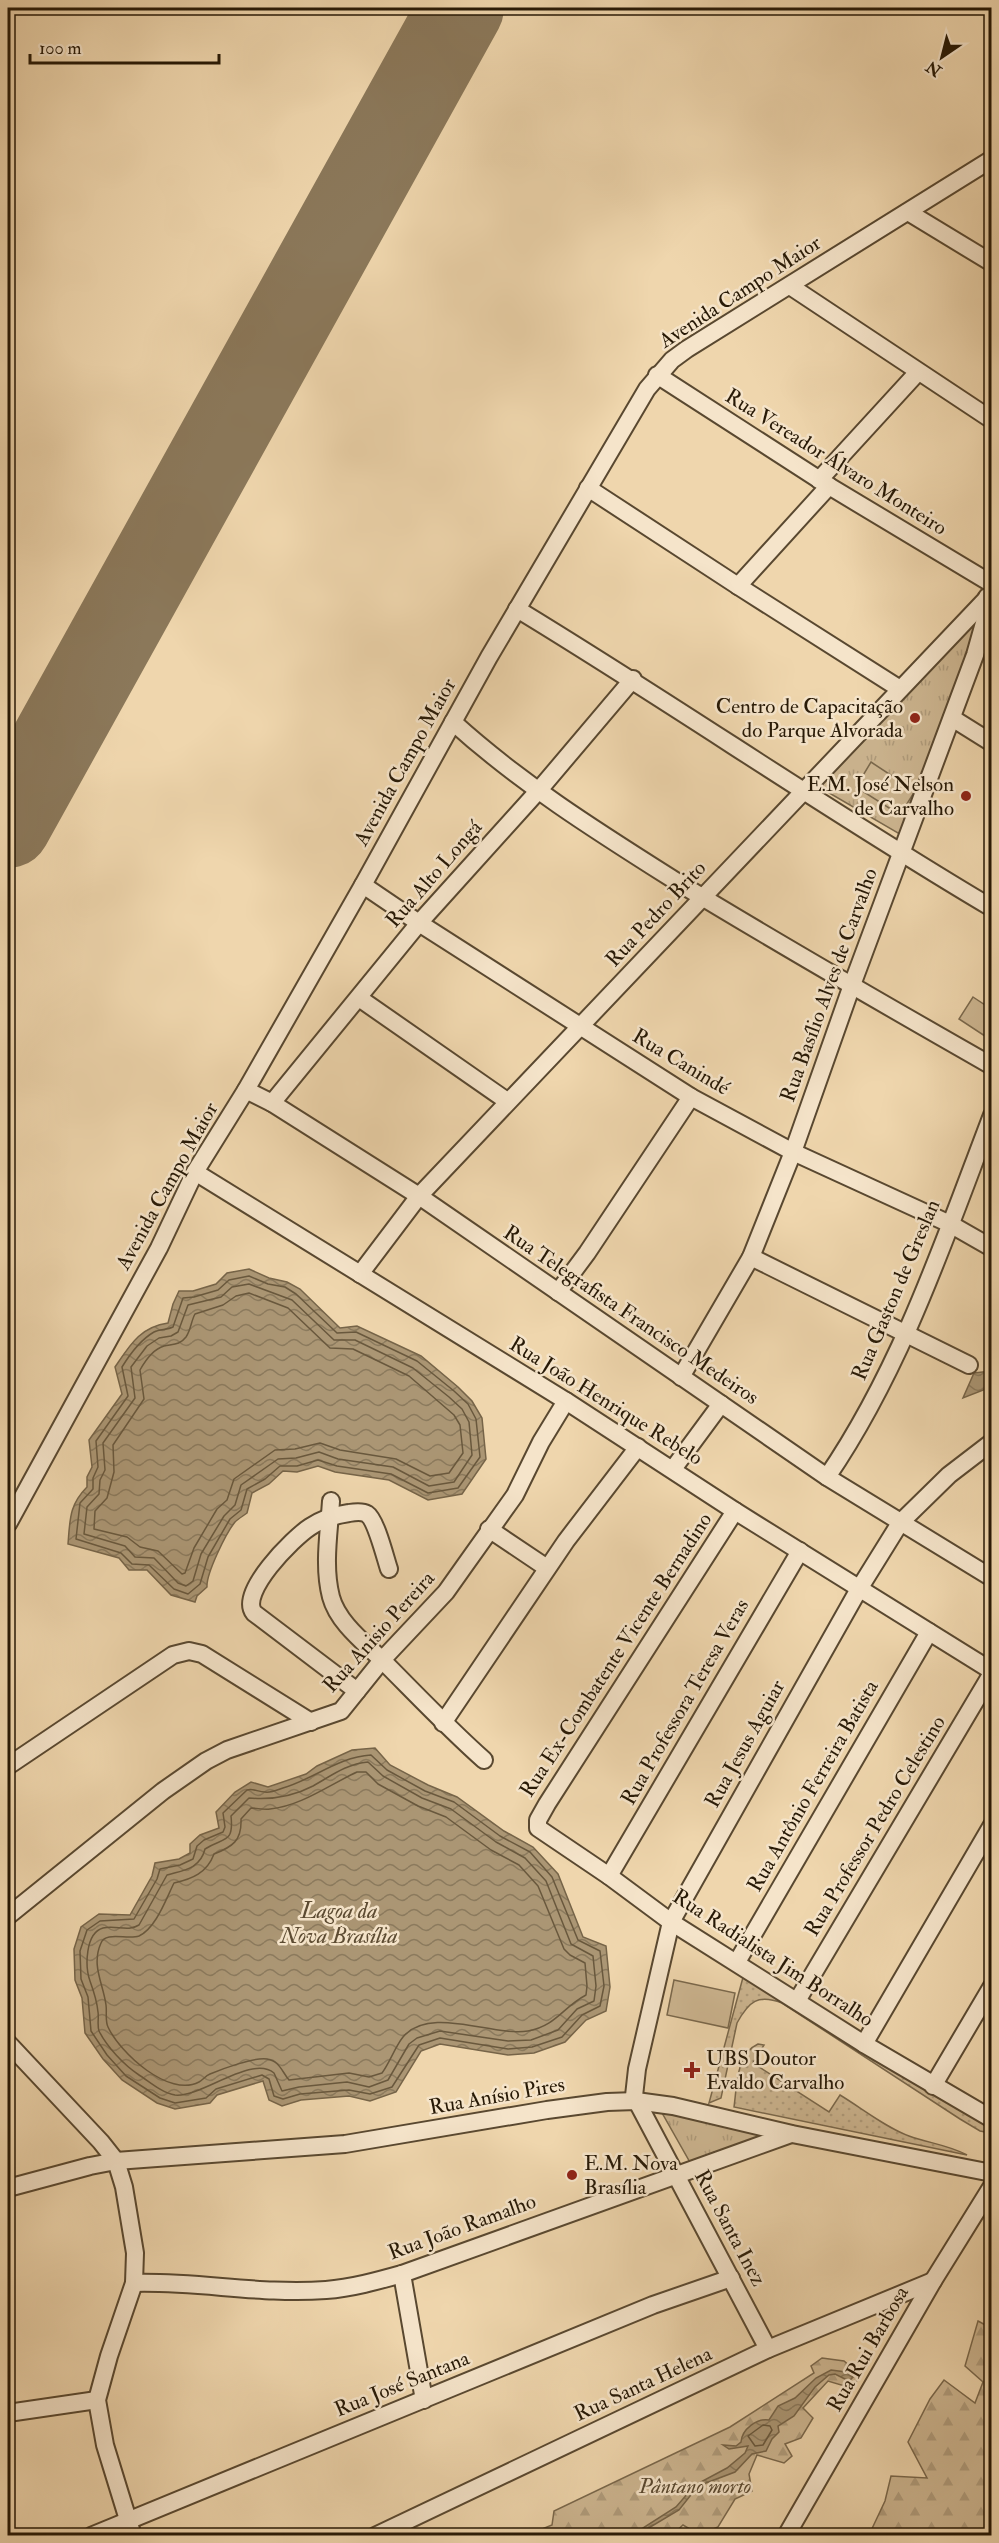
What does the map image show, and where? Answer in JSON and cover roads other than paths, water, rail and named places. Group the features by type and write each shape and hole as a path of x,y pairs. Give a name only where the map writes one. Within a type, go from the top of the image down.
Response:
{"street":[{"name":"Avenida Campo Maior","path":"8,1524 159,1248 195,1172 246,1089 363,885 517,609 632,412 657,375 687,349 992,159"},
{"path":"908,212 992,263"},
{"path":"790,286 992,420"},
{"path":"738,586 918,372"},
{"name":"Rua Vereador Álvaro Monteiro","path":"657,375 990,591"},
{"path":"588,488 900,689"},
{"name":"Rua Pedro Brito","path":"360,1274 418,1196 703,898 802,789 900,689 990,591"},
{"name":"Rua Basílio Alves de Carvalho","path":"681,1377 751,1257 793,1152 852,985 952,718 983,629 990,591"},
{"path":"517,609 633,679 900,854 992,908"},
{"name":"Rua Alto Longá","path":"272,1103 418,923 538,790 633,679"},
{"path":"952,718 992,743"},
{"path":"453,722 502,764 538,790 703,898 992,1066"},
{"name":"Rua Canindé","path":"363,885 418,923 691,1097 793,1152 950,1224 992,1248"},
{"path":"359,998 507,1101"},
{"name":"Rua Telegrafista Francisco Medeiros","path":"246,1089 272,1103 418,1196 827,1477 992,1578"},
{"path":"558,1292 587,1253 691,1097"},
{"name":"Rua Gaston de Greslan","path":"827,1477 848,1446 878,1393 950,1224 992,1115"},
{"name":"Rua João Henrique Rebelo","path":"195,1172 673,1468 735,1511 992,1672"},
{"path":"751,1257 969,1365"},
{"name":"Rua Anisio Pereira","path":"8,1916 163,1791 206,1761 227,1750 341,1711 382,1660 446,1592 515,1495 541,1442 566,1401"},
{"path":"673,1468 721,1404"},
{"name":"Rua Jesus Aguiar","path":"671,1922 858,1588 900,1523 949,1475 992,1442"},
{"path":"443,1723 547,1568 638,1447"},
{"path":"357,1691 251,1610 252,1592 284,1551 330,1509 369,1515 389,1569"},
{"path":"330,1509 328,1579 332,1600 339,1614 443,1723 484,1760"},
{"name":"Rua Ex-Combatente Vicente Bernadino","path":"537,1825 547,1803 735,1511"},
{"path":"489,1529 547,1568"},
{"name":"Rua Professora Teresa Veras","path":"609,1876 800,1551"},
{"name":"Rua Antônio Ferreira Batista","path":"737,1962 929,1632"},
{"path":"8,1766 92,1712 159,1664 182,1652 202,1654 311,1722"},
{"name":"Rua Professor Pedro Celestino","path":"797,2001 992,1672"},
{"name":"Rua Radialista Jim Borralho","path":"537,1825 545,1835 609,1876 671,1922 864,2044 992,2119"},
{"path":"864,2044 992,1825"},
{"path":"636,2102 634,2096 637,2069 671,1922"},
{"path":"933,2086 992,1986"},
{"path":"8,2043 101,2142 116,2162 131,2224 135,2253 134,2283 109,2356 97,2400 105,2445 131,2529"},
{"name":"Rua Anísio Pires","path":"8,2188 90,2166 116,2162 345,2144 547,2109 607,2102 673,2106 792,2134 992,2173"},
{"name":"Rua Santa Inez","path":"636,2102 768,2349"},
{"name":"Rua João Ramalho","path":"134,2283 187,2283 327,2290 370,2283 402,2274 792,2134"},
{"name":"Rua Rui Barbosa","path":"786,2535 933,2281 992,2186"},
{"path":"402,2274 424,2400"},
{"name":"Rua José Santana","path":"92,2535 131,2529 424,2400 653,2305 731,2278"},
{"name":"Rua Santa Helena","path":"375,2535 768,2349 933,2281"},
{"path":"8,2413 97,2400"}],"water":[{"path":"249,1269 300,1289 340,1328 357,1326 421,1356 472,1401 482,1418 486,1459 462,1494 428,1500 389,1480 335,1472 318,1466 297,1472 283,1471 269,1484 252,1493 247,1513 235,1522 227,1535 213,1564 207,1587 197,1596 195,1602 171,1595 147,1570 129,1570 119,1558 68,1544 70,1520 77,1500 87,1487 87,1477 92,1467 89,1440 122,1394 115,1367 126,1351 150,1328 168,1323 179,1291 193,1291 216,1284 227,1273"},
{"path":"991,1371 991,1387 963,1398 974,1373"},
{"name":"Lagoa da Nova Brasília","path":"375,1748 390,1765 457,1797 504,1831 533,1847 558,1874 583,1937 606,1946 610,1987 606,2011 586,2020 565,2042 534,2053 508,2055 440,2044 421,2051 396,2092 370,2101 349,2096 301,2100 282,2106 269,2100 263,2081 217,2095 210,2103 175,2109 157,2103 122,2080 103,2059 85,2033 82,1998 75,1980 74,1949 81,1927 99,1914 130,1915 152,1876 155,1863 179,1859 190,1853 190,1844 200,1835 219,1828 216,1812 235,1792 251,1782 268,1787 306,1774 317,1766 352,1750"},
{"path":"831,2370 846,2372 853,2377 849,2381 835,2374 829,2375 815,2387 794,2416 778,2426 779,2432 772,2439 766,2451 752,2454 735,2472 706,2483 694,2491 679,2510 637,2535 632,2535 676,2507 695,2485 727,2468 745,2453 748,2446 729,2449 723,2445 736,2446 751,2425 769,2420 778,2406 795,2398 816,2378"}],"place":[{"name":"Centro de Capacitação do Parque Alvorada","path":"915,718"},
{"name":"E.M. José Nelson de Carvalho","path":"966,796"},
{"name":"UBS Doutor Evaldo Carvalho","path":"692,2070"},
{"name":"E.M. Nova Brasília","path":"572,2175"}],"park label":[{"name":"Pântano morto","path":"695,2486"}]}
